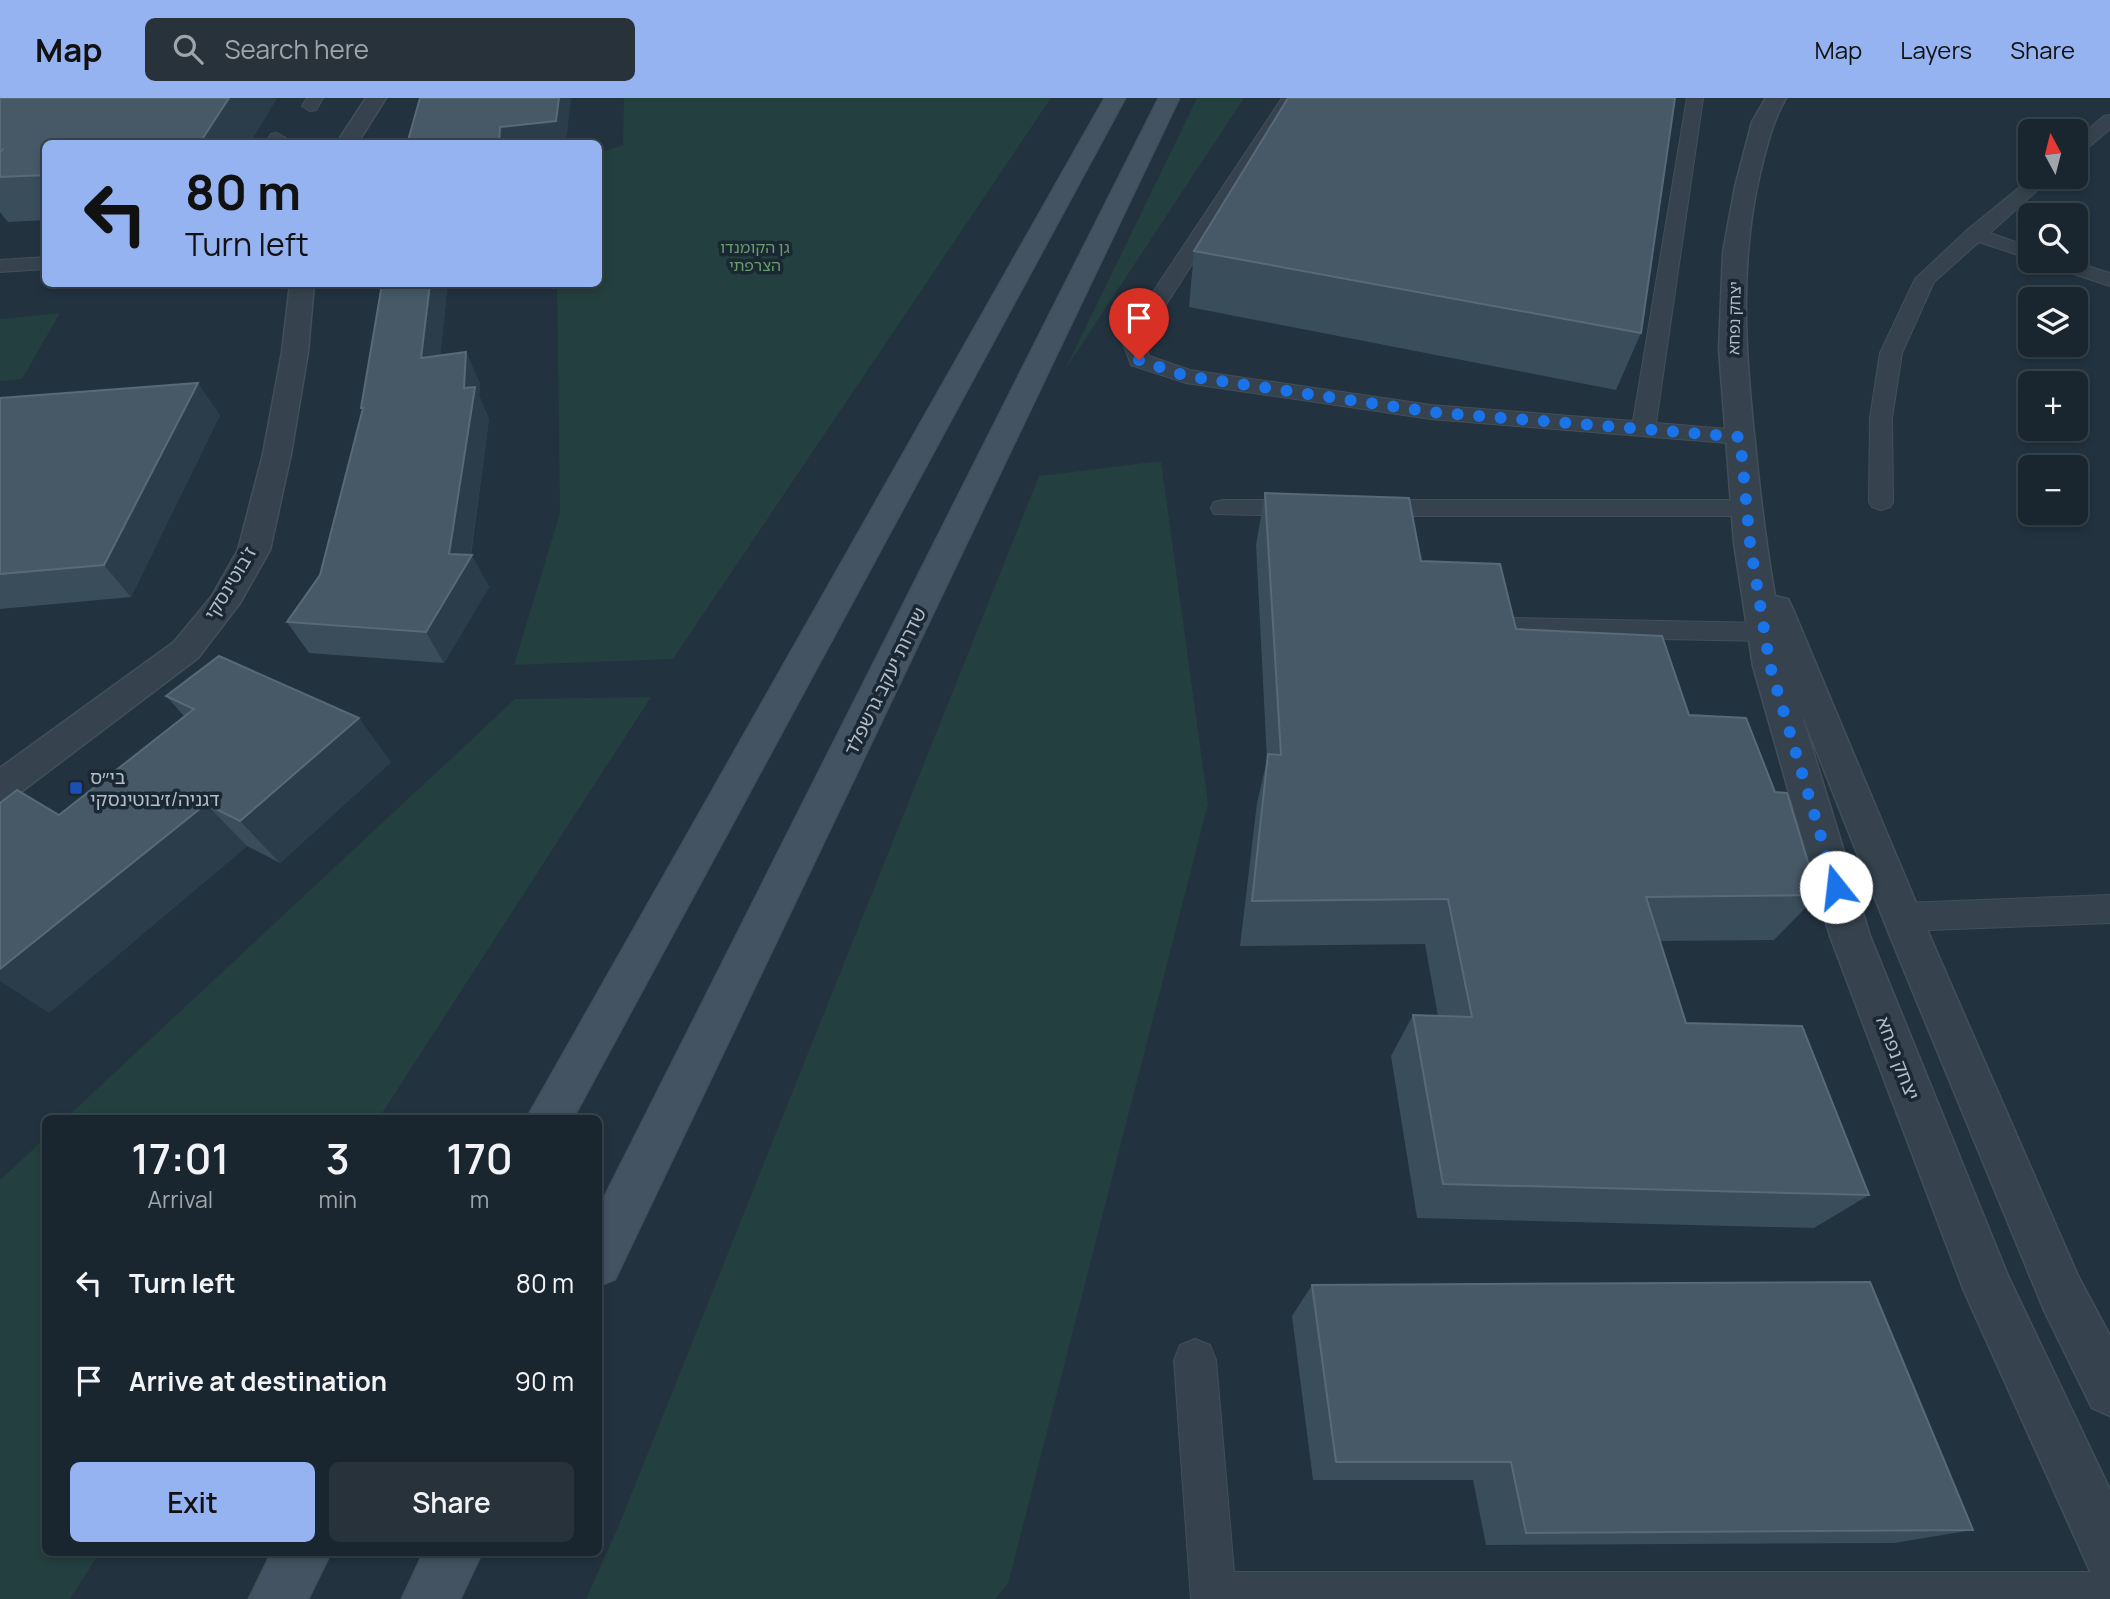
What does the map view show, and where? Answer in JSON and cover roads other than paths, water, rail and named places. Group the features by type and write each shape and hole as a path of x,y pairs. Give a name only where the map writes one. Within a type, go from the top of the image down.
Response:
{"main road":[{"path":"551,1115 1115,98"},
{"name":"שדרות יעקב גרשפלד","path":"602,1254 1169,98"},
{"path":"277,1599 301,1556"},
{"path":"430,1599 452,1556"}],"street":[{"path":"349,140 376,98"},
{"name":"יצחק נפחא","path":"1776,98 1762,122 1746,187 1735,252 1732,349 1748,526 1770,666 1850,936 1989,1291 2110,1551"},
{"name":"ז'בוטינסקי","path":"0,788 186,650 223,603 254,551 277,454 295,352 302,287"},
{"name":"יצחק נפחא","path":"1748,526 1902,917 2061,1293 2110,1390"}],"lane":[{"path":"1290,98 1142,325 1134,343 1139,360 1186,376 1431,412 1740,437"},
{"path":"1643,430 1695,98"},
{"path":"2088,139 2110,120"},
{"path":"1881,502 1881,418 1891,353 1925,279 2028,189"},
{"path":"1974,234 2018,249"},
{"path":"0,266 42,262"},
{"path":"2088,273 2110,280"},
{"path":"1223,508 1340,508 1748,526"},
{"path":"1509,627 1764,632"},
{"path":"1902,917 2110,909"},
{"path":"1195,1360 1213,1595 2110,1595"}],"place":[{"name":"בי״ס דגניה/ז׳בוטינסקי","path":"76,788"}],"park label":[{"name":"גן הקומנדו הצרפתי","path":"755,256"}]}
